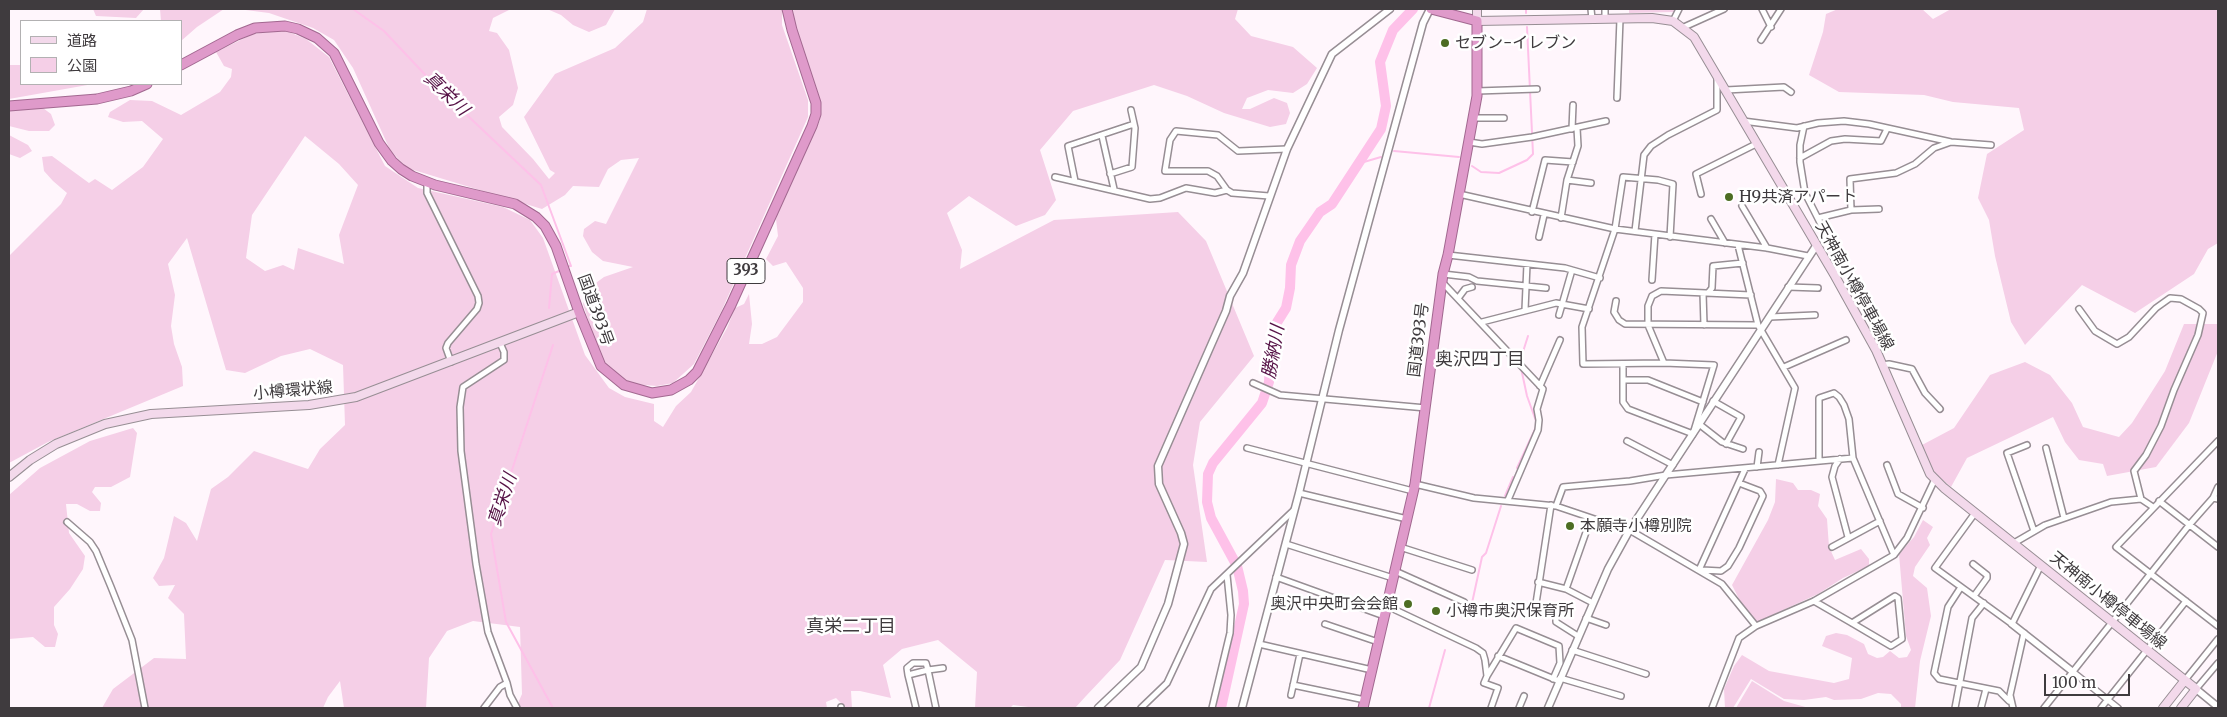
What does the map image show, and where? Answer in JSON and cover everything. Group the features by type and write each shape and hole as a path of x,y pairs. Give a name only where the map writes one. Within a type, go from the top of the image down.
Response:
{"highway":[{"name":"国道393号","path":"182,64 237,35 255,28 285,26 308,33 334,53 379,142 392,161 412,176 426,182 515,204 536,217 545,226 556,246 579,312 601,366 624,386 643,392 662,392 681,385 697,372 731,305 816,114 814,93 792,30 787,9"},
{"path":"1430,9 1477,21"},
{"name":"国道393号","path":"1364,704 1414,487 1442,278 1448,255 1477,91 1477,21"},
{"path":"9,106 96,99 144,85"}],"main road":[{"path":"1477,9 1477,21 1652,18 1673,20"},
{"name":"天神南小樽停車場線","path":"1673,20 1694,37 1835,276 1882,365 1923,461 1935,480 2147,651 2186,680 2196,690"},
{"name":"小樽環状線","path":"9,477 30,460 56,444 112,422 151,414 332,402 363,395 579,312"},
{"path":"2163,708 2186,680"},
{"path":"2181,708 2196,690"}],"street":[{"path":"1098,708 1142,667 1168,604 1184,544 1182,533 1159,484 1158,466 1226,312 1230,296 1243,273 1287,149 1332,54 1390,9"},
{"path":"1242,708 1299,494 1321,400 1423,23 1430,9"},
{"path":"1591,9 1592,20"},
{"path":"1605,9 1605,19"},
{"path":"1673,20 1679,9"},
{"path":"1684,28 1724,9"},
{"path":"1762,9 1770,27"},
{"path":"1761,40 1781,9"},
{"path":"1617,98 1620,19"},
{"path":"1635,231 1644,155 1651,146 1680,128 1717,110 1716,73"},
{"path":"1726,90 1784,87 1791,92"},
{"path":"1477,91 1537,88"},
{"path":"1561,218 1567,180 1578,146 1574,129 1573,105"},
{"path":"1110,174 1132,167 1135,151 1134,124 1131,110"},
{"path":"1473,118 1504,118"},
{"path":"1469,142 1482,144 1574,129 1606,121"},
{"path":"1742,121 1798,128 1844,121 1951,142 1991,145"},
{"path":"1075,181 1068,146 1134,124"},
{"path":"1804,126 1800,145 1800,158 1805,193 1837,256 1838,265 1835,276"},
{"path":"1800,158 1831,141 1845,139 1881,141 1887,129"},
{"path":"1269,196 1232,193 1227,190 1217,176 1208,171 1165,171 1170,140 1176,131 1218,135 1238,151 1287,149"},
{"path":"1102,136 1114,189"},
{"path":"1850,210 1850,179 1896,173 1915,164 1934,148 1951,142"},
{"path":"1701,194 1696,174 1756,144"},
{"path":"1532,212 1545,160 1573,162"},
{"path":"1670,236 1673,184 1658,180 1641,180 1623,176 1615,229 1582,327 1583,364 1664,363 1714,365 1693,434"},
{"path":"1055,177 1114,189 1150,199 1160,198 1186,188 1215,193 1227,190"},
{"path":"1567,180 1592,183"},
{"path":"426,182 427,193 478,296 479,303 448,343 446,348 451,362"},
{"path":"1459,194 1532,212 1615,229 1766,248 1808,256"},
{"path":"1742,206 1766,248"},
{"path":"1818,218 1850,210 1878,209"},
{"path":"1538,238 1544,214"},
{"path":"1711,219 1725,243"},
{"path":"1652,280 1655,234"},
{"path":"1738,245 1760,327 1795,388 1778,465"},
{"path":"1557,679 1608,569 1629,531 1760,327 1770,317 1816,246"},
{"path":"1448,255 1572,270 1600,278"},
{"path":"1525,310 1527,264"},
{"path":"1705,293 1712,288 1713,266 1742,264"},
{"path":"1559,315 1572,270"},
{"path":"1442,278 1469,277 1476,281 1546,288"},
{"path":"1442,278 1543,389 1537,409 1538,430 1508,500"},
{"path":"1459,297 1465,289 1472,287"},
{"path":"1788,287 1818,288"},
{"path":"1664,363 1648,325 1648,306 1652,296 1661,291 1751,295"},
{"path":"1704,325 1705,293"},
{"path":"2079,309 2095,331 2117,344 2128,337 2156,308 2170,298 2181,299 2200,309 2203,313 2198,335 2174,390 2162,426 2134,472 2141,498 2153,507"},
{"path":"1616,301 1614,312 1619,320 1625,324 1760,327"},
{"path":"1482,322 1556,303 1589,309"},
{"path":"1770,317 1815,316"},
{"path":"1540,386 1560,340"},
{"path":"1784,367 1846,340"},
{"path":"500,343 504,352 504,360 464,387 460,416 461,451 481,597 488,632 510,695 517,708"},
{"path":"1623,364 1623,402 1628,409 1693,434"},
{"path":"1882,365 1889,364 1912,369 1925,393 1940,409"},
{"path":"1623,380 1648,380 1703,402"},
{"path":"1253,383 1280,395 1426,408"},
{"path":"1819,461 1819,398 1834,393 1839,396 1849,420 1853,458 1894,555"},
{"path":"1713,401 1741,417 1726,444"},
{"path":"1699,424 1726,444 1743,449"},
{"path":"2218,441 2116,547 2218,626"},
{"path":"1627,442 1673,464"},
{"path":"2028,445 2007,453 2034,531"},
{"path":"1247,448 1305,464 1414,487 1474,498 1553,506 1629,531 1659,546 1722,584 1756,626"},
{"path":"2046,448 2064,518"},
{"path":"1757,467 1759,452"},
{"path":"1535,610 1538,582 1553,506 1563,488 1666,475 1853,458"},
{"path":"1840,459 1835,466 1832,477 1848,537"},
{"path":"1887,465 1898,494 1922,508"},
{"path":"1699,570 1745,469"},
{"path":"1712,708 1739,638 1756,626 1814,601 1894,555 1907,538 1935,480"},
{"path":"1699,570 1721,571 1728,566 1740,548 1763,496 1760,491 1739,483"},
{"path":"2044,708 2190,524 2216,498 2218,486"},
{"path":"1299,494 1406,520"},
{"path":"2014,542 2064,518 2111,502 2141,498"},
{"path":"2160,501 2218,547"},
{"path":"1141,708 1167,683 1211,589 1295,509"},
{"path":"1975,513 1935,568 2024,633 2118,708"},
{"path":"1566,589 1591,518"},
{"path":"1832,547 1880,521"},
{"path":"67,522 90,542 96,551 114,593 132,640 146,708"},
{"path":"1286,544 1394,574 1464,602"},
{"path":"1400,547 1472,570"},
{"path":"1973,564 1987,575 1987,578 1974,596"},
{"path":"2012,624 2041,565"},
{"path":"1212,708 1230,633 1232,615 1226,575"},
{"path":"1276,577 1384,616"},
{"path":"1538,582 1566,589 1592,603"},
{"path":"1961,587 1948,607 1934,673 1938,679 1999,691 2010,700 2013,708"},
{"path":"1814,601 1891,646 1902,639 1898,598 1895,596 1852,623"},
{"path":"2101,708 2186,601"},
{"path":"1955,708 1972,618 1984,603"},
{"path":"1387,606 1476,648 1482,653 1485,660 1487,676"},
{"path":"1556,617 1556,622 1578,636"},
{"path":"1586,618 1606,625"},
{"path":"1325,624 1378,642"},
{"path":"1491,708 1498,688 1484,683 1516,628 1559,646 1560,663 1548,708"},
{"path":"2010,700 2024,633"},
{"path":"2186,680 2218,639"},
{"path":"1259,644 1372,670"},
{"path":"1572,650 1646,674"},
{"path":"1291,695 1300,654"},
{"path":"1498,656 1557,679 1621,696"},
{"path":"916,708 907,668 913,663 926,663 936,708"},
{"path":"2218,663 2196,690 2218,707"},
{"path":"908,675 943,668"},
{"path":"484,708 500,687 507,683"},
{"path":"1293,685 1364,704"},
{"path":"1982,708 1986,689"},
{"path":"1519,708 1524,696"}],"green space":[{"path":"93,9 144,9 136,18 96,16"},
{"path":"160,9 224,9 197,27 182,40 182,20 161,20"},
{"path":"238,9 511,9 493,18 489,31 497,33 509,50 518,88 513,105 499,117 502,127 533,159 549,179 555,173 550,170 524,117 555,74 615,48 643,22 647,9 782,9 782,25 808,100 808,117 721,312 694,364 673,383 657,386 632,384 613,373 601,359 583,304 589,288 604,277 633,267 603,261 592,252 583,236 584,229 595,221 606,224 639,158 621,160 608,169 599,187 573,186 565,195 542,209 407,168 390,150 353,68 334,40 313,28 269,13"},
{"path":"547,9 615,9 606,25 589,32 573,25 561,15"},
{"path":"793,9 1238,9 1235,19 1251,36 1293,47 1317,68 1307,84 1293,93 1268,90 1247,98 1242,109 1250,109 1274,98 1287,103 1290,113 1286,124 1270,127 1224,113 1187,96 1154,85 1073,111 1040,150 1056,200 1045,215 1016,226 969,196 947,213 962,250 960,269 1054,220 1178,212 1206,241 1254,356 1200,422 1193,465 1207,562 1165,560 1120,660 1075,708 1036,708 1013,705 1010,708 975,708 977,672 938,640 902,649 883,665 891,698 860,691 851,691 852,708 846,708 836,698 826,702 827,708 516,708 522,694 520,627 473,621 447,631 429,658 426,708 344,708 340,681 328,697 323,708 102,708 113,689 154,658 186,659 184,614 168,598 175,585 159,586 153,578 164,558 174,516 186,523 197,541 211,489 228,477 254,451 308,469 320,449 345,425 343,365 310,349 281,356 245,373 226,370 187,238 168,264 175,295 171,326 174,344 182,367 183,386 48,442 9,463 9,256 61,204 67,193 44,171 42,157 52,156 89,183 95,179 112,190 143,167 163,139 142,121 123,122 108,117 110,112 130,100 152,101 181,115 220,92 231,77 232,69 224,66 216,52 253,34 284,30 306,39 329,57 385,166 418,188 503,207 530,220 543,238 585,355 609,388 625,397 654,404 654,421 663,427 676,406 691,392 727,328 735,308 744,304 749,294 752,324 749,344 762,344 777,337 803,302 803,288 786,262 773,266 766,259 778,236 776,219 778,211 820,120 819,100 795,28","holes":["305,136 339,164 358,185 339,235 344,264 298,248 294,270 283,265 265,271 246,258 252,215"]},
{"path":"1629,9 1676,9 1674,12 1629,13"},
{"path":"1838,9 1922,9 1933,19 1951,9 2218,9 2218,243 2208,249 2194,274 2135,313 2082,285 2025,345 2011,322 1995,256 1989,220 1978,198 1987,154 2024,130 2019,108 1953,102 1924,95 1839,92 1809,75 1823,32 1826,14"},
{"path":"9,65 20,65 20,85 87,85 9,99"},
{"path":"43,108 51,114 55,125 49,131 29,131 9,126 9,110"},
{"path":"9,135 28,145 32,151 20,158 9,154"},
{"path":"2184,324 2218,324 2218,351 2189,423 2156,467 2107,476 2103,464 2079,460 2065,442 2053,417 1967,458 1951,487 1934,473 1922,445 1954,428 1990,375 2025,362 2050,375 2072,403 2083,427 2119,437 2132,423 2165,371"},
{"path":"133,428 137,433 130,477 111,487 95,487 92,492 101,503 100,511 90,511 77,504 66,504 69,533 85,556 83,569 70,589 54,607 54,625 58,634 55,647 45,647 33,637 9,639 9,495 40,468 90,441"},
{"path":"1776,479 1793,483 1798,490 1811,490 1820,494 1818,506 1827,519 1829,547 1835,560 1861,549 1869,559 1869,566 1843,578 1818,594 1757,622 1741,603 1732,585 1768,520 1775,502"},
{"path":"1923,520 1933,527 1927,538 1930,545 1915,567 1913,576 1927,588 1931,616 1920,661 1915,708 1901,708 1901,704 1891,694 1878,693 1861,699 1834,700 1826,697 1804,700 1784,699 1751,679 1733,708 1725,708 1724,689 1734,666 1742,655 1769,671 1834,683 1849,679 1852,658 1822,646 1826,636 1836,633 1847,635 1864,644 1868,654 1877,658 1883,657 1890,651 1899,658 1907,657 1911,650 1906,636 1899,554 1914,537"},
{"path":"1752,681 1784,701 1809,708 1736,708"}],"waterway":[{"name":"真栄川","path":"353,9 384,31 432,82 541,185 571,266 569,266"},
{"name":"勝納川","path":"1405,9 1410,12"},
{"name":"勝納川","path":"1221,708 1244,604 1237,566 1211,518 1207,502 1208,474 1213,463 1262,403 1269,382 1270,362 1276,345 1276,324 1286,308 1290,288 1291,265 1300,241 1320,212 1332,204 1381,129 1386,106 1380,62 1393,30 1413,9"},
{"path":"1472,166 1481,172 1499,173 1527,160 1533,154 1527,27"},
{"path":"1394,151 1459,157"},
{"path":"1357,164 1381,157"},
{"name":"真栄川","path":"549,308 552,274 559,271"},
{"path":"1521,358 1528,336"},
{"name":"真栄川","path":"553,345 491,534 506,622 553,708"},
{"path":"1517,468 1536,427 1521,368"},
{"path":"1505,496 1513,477"},
{"path":"1472,603 1482,557 1486,553 1501,506"},
{"path":"1429,708 1445,650"}],"place":[{"name":"セブン-イレブン","path":"1445,43"},
{"name":"H9共済アパート","path":"1729,197"},
{"name":"本願寺小樽別院","path":"1570,526"},
{"name":"奥沢中央町会会館","path":"1408,604"},
{"name":"小樽市奥沢保育所","path":"1436,611"}],"district":[{"name":"奥沢四丁目","path":"1480,360"},
{"name":"真栄二丁目","path":"851,627"}]}
